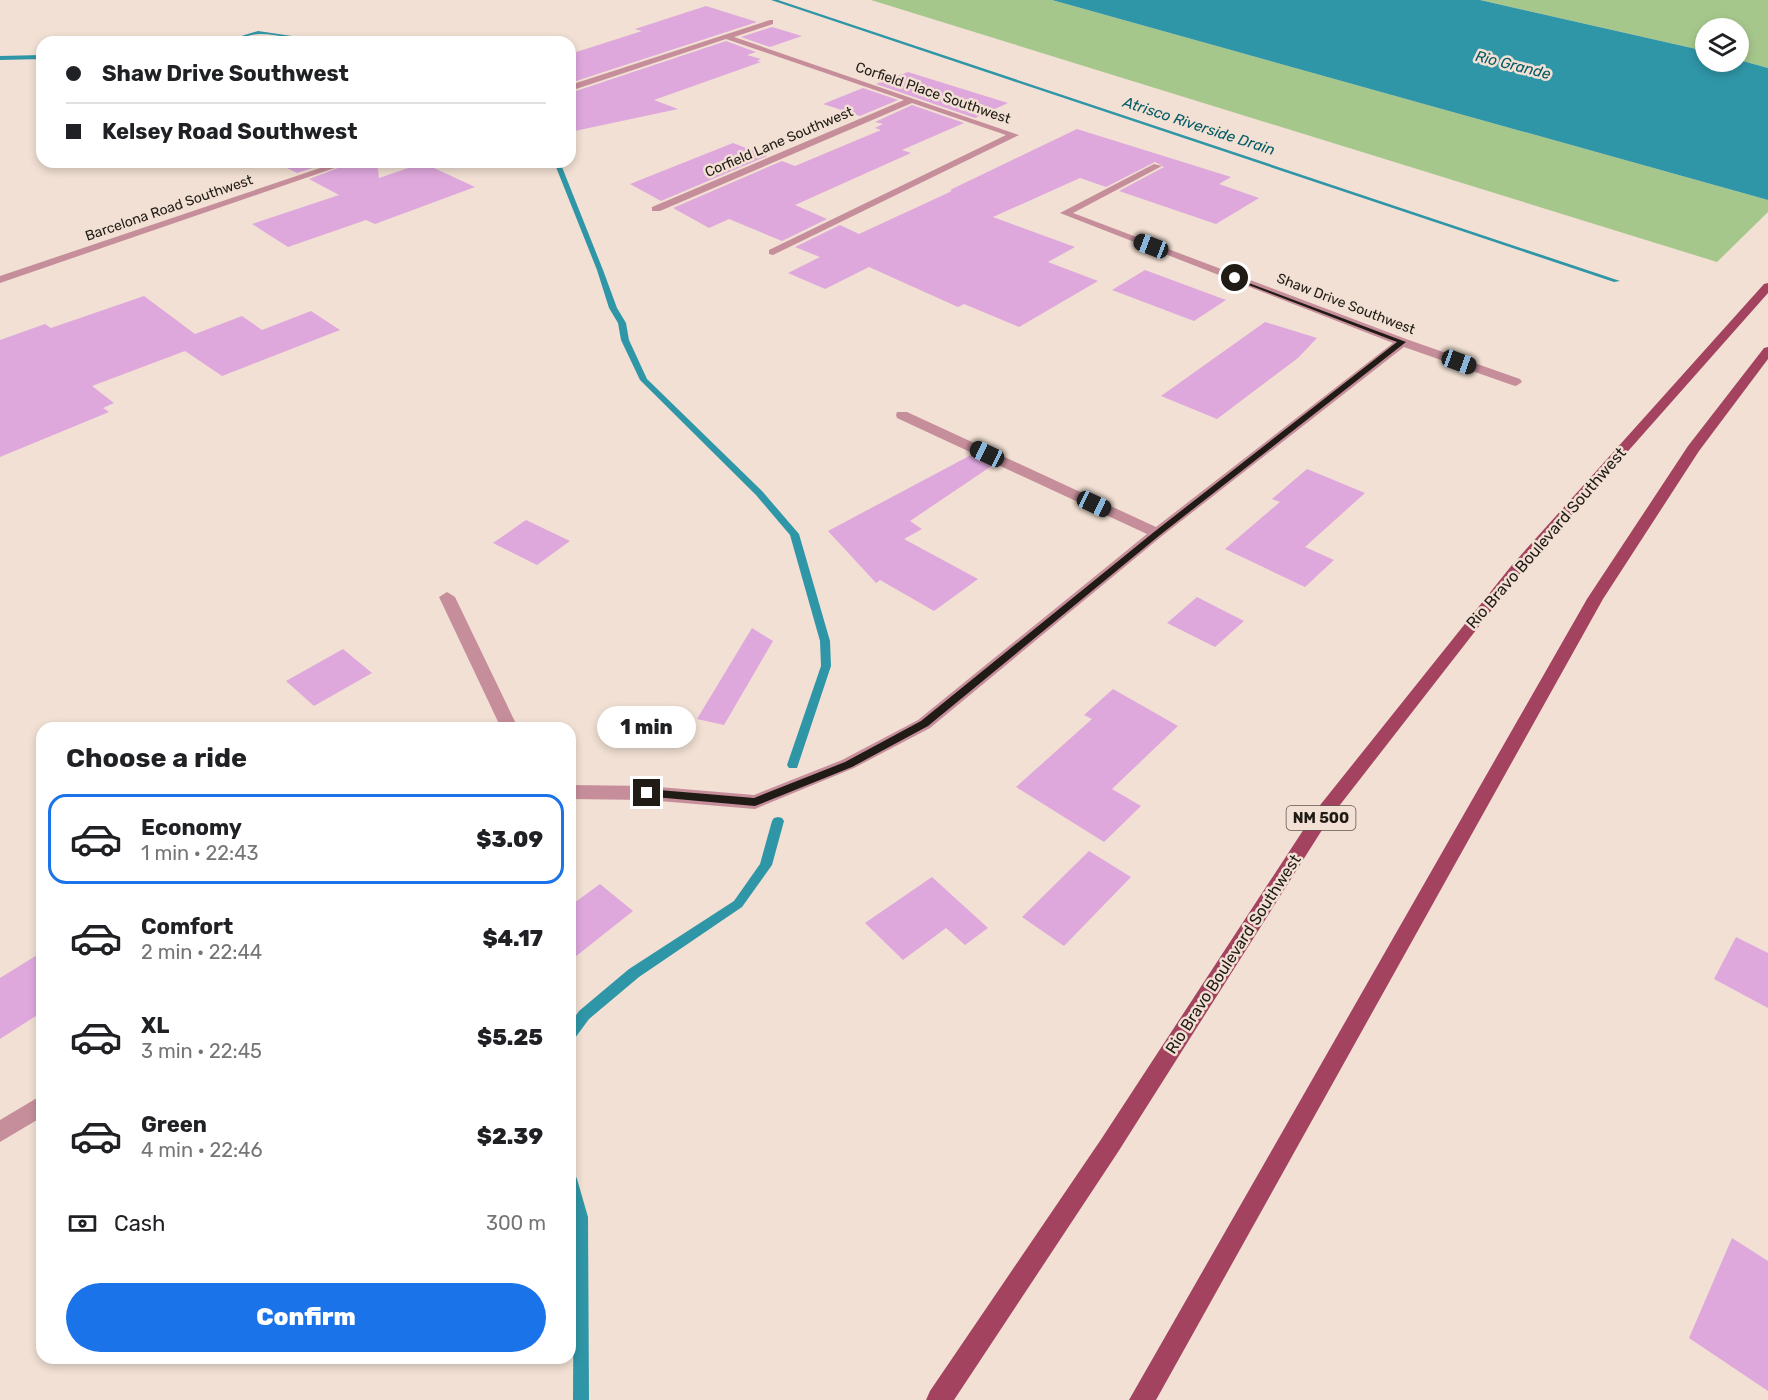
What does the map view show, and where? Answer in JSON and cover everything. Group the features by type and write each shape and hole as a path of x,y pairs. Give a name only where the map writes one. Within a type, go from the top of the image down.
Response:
{"main road":[{"name":"Rio Bravo Boulevard Southwest","path":"939,1400 1110,1145 1323,814 1517,567 1768,286"},
{"path":"1142,1400 1595,599 1692,449 1768,351"}],"street":[{"path":"576,86 770,22"},
{"name":"Corfield Place Southwest","path":"727,37 1014,135 773,252"},
{"name":"Corfield Lane Southwest","path":"656,209 912,100"},
{"name":"Shaw Drive Southwest","path":"1157,166 1065,213 1402,342 1516,382"},
{"name":"Barcelona Road Southwest","path":"0,280 329,168"},
{"path":"576,792 647,793 755,802 848,764 924,724 1157,533 1402,342"},
{"path":"902,415 1157,533"},
{"path":"447,597 507,722"},
{"path":"0,1132 36,1109"}],"green space":[{"path":"871,0 1052,0 1768,200 1768,212 1717,262"},
{"path":"1480,0 1768,0 1768,68 1749,63 1749,18 1695,18 1695,49"}],"water":[{"name":"Rio Grande","path":"1052,0 1480,0 1695,49 1695,72 1749,72 1749,63 1768,68 1768,200"}],"building":[{"path":"706,6 757,22 576,81 576,52 642,31 635,29"},
{"path":"772,27 802,36 770,47 741,37"},
{"path":"726,41 756,52 747,55 761,59 757,61 761,62 654,100 678,109 576,131 576,91"},
{"path":"908,72 1008,103 975,118 876,84"},
{"path":"863,88 898,100 860,116 823,104"},
{"path":"912,105 964,123 902,150 911,153 795,205 827,219 782,241 729,219 709,228 673,208 782,161 795,166 881,130 875,128 883,124 875,122"},
{"path":"1077,129 1231,177 1219,184 1259,198 1216,224 1119,191 1164,167 1155,162 1106,187 1080,178 993,217 1075,247 1048,262 1098,281 1019,327 964,304 958,307 869,267 825,289 788,273 820,257 795,247 840,225 859,234"},
{"path":"733,143 767,156 661,201 630,184"},
{"path":"287,168 312,168 297,173"},
{"path":"338,168 378,168 379,178 408,168 434,168 475,187 375,224 366,220 288,247 252,224 339,195 309,179"},
{"path":"1145,270 1226,300 1194,321 1112,290"},
{"path":"144,296 195,334 242,316 262,330 311,311 340,330 222,376 185,351 92,386 114,403 103,408 109,412 0,457 0,340 45,324 51,328"},
{"path":"1265,322 1317,338 1298,358 1217,419 1161,396"},
{"path":"971,455 993,465 910,521 922,529 904,539 978,579 934,611 880,580 876,583 828,531"},
{"path":"1307,469 1365,493 1305,547 1334,560 1305,587 1225,549 1280,502 1272,499"},
{"path":"526,520 570,541 537,565 493,543"},
{"path":"1197,597 1244,621 1215,647 1167,623"},
{"path":"752,628 773,641 724,725 697,719"},
{"path":"343,649 372,673 314,706 286,681"},
{"path":"1113,689 1178,726 1112,789 1141,806 1104,842 1016,787 1092,719 1084,715"},
{"path":"1089,851 1131,877 1064,946 1022,917"},
{"path":"932,877 988,928 965,945 946,928 903,960 865,923"},
{"path":"600,884 633,911 576,956 576,902"},
{"path":"1736,937 1768,953 1768,1008 1714,979"},
{"path":"36,956 36,1016 0,1039 0,978"},
{"path":"1732,1238 1768,1261 1768,1391 1689,1338"}],"waterway":[{"name":"Atrisco Riverside Drain","path":"773,0 1616,281"},
{"path":"245,36 258,32 282,36"},
{"path":"0,58 36,57"},
{"path":"559,168 613,308 622,323 625,340 644,380 759,493 794,534 825,641 826,666 793,765"},
{"path":"576,1026 584,1015 634,973 738,904 766,865 778,821"},
{"path":"576,1200 581,1217 581,1400"}],"route":[{"path":"647,793 755,802 848,764 924,724 1157,533 1402,342 1235,278"}]}
